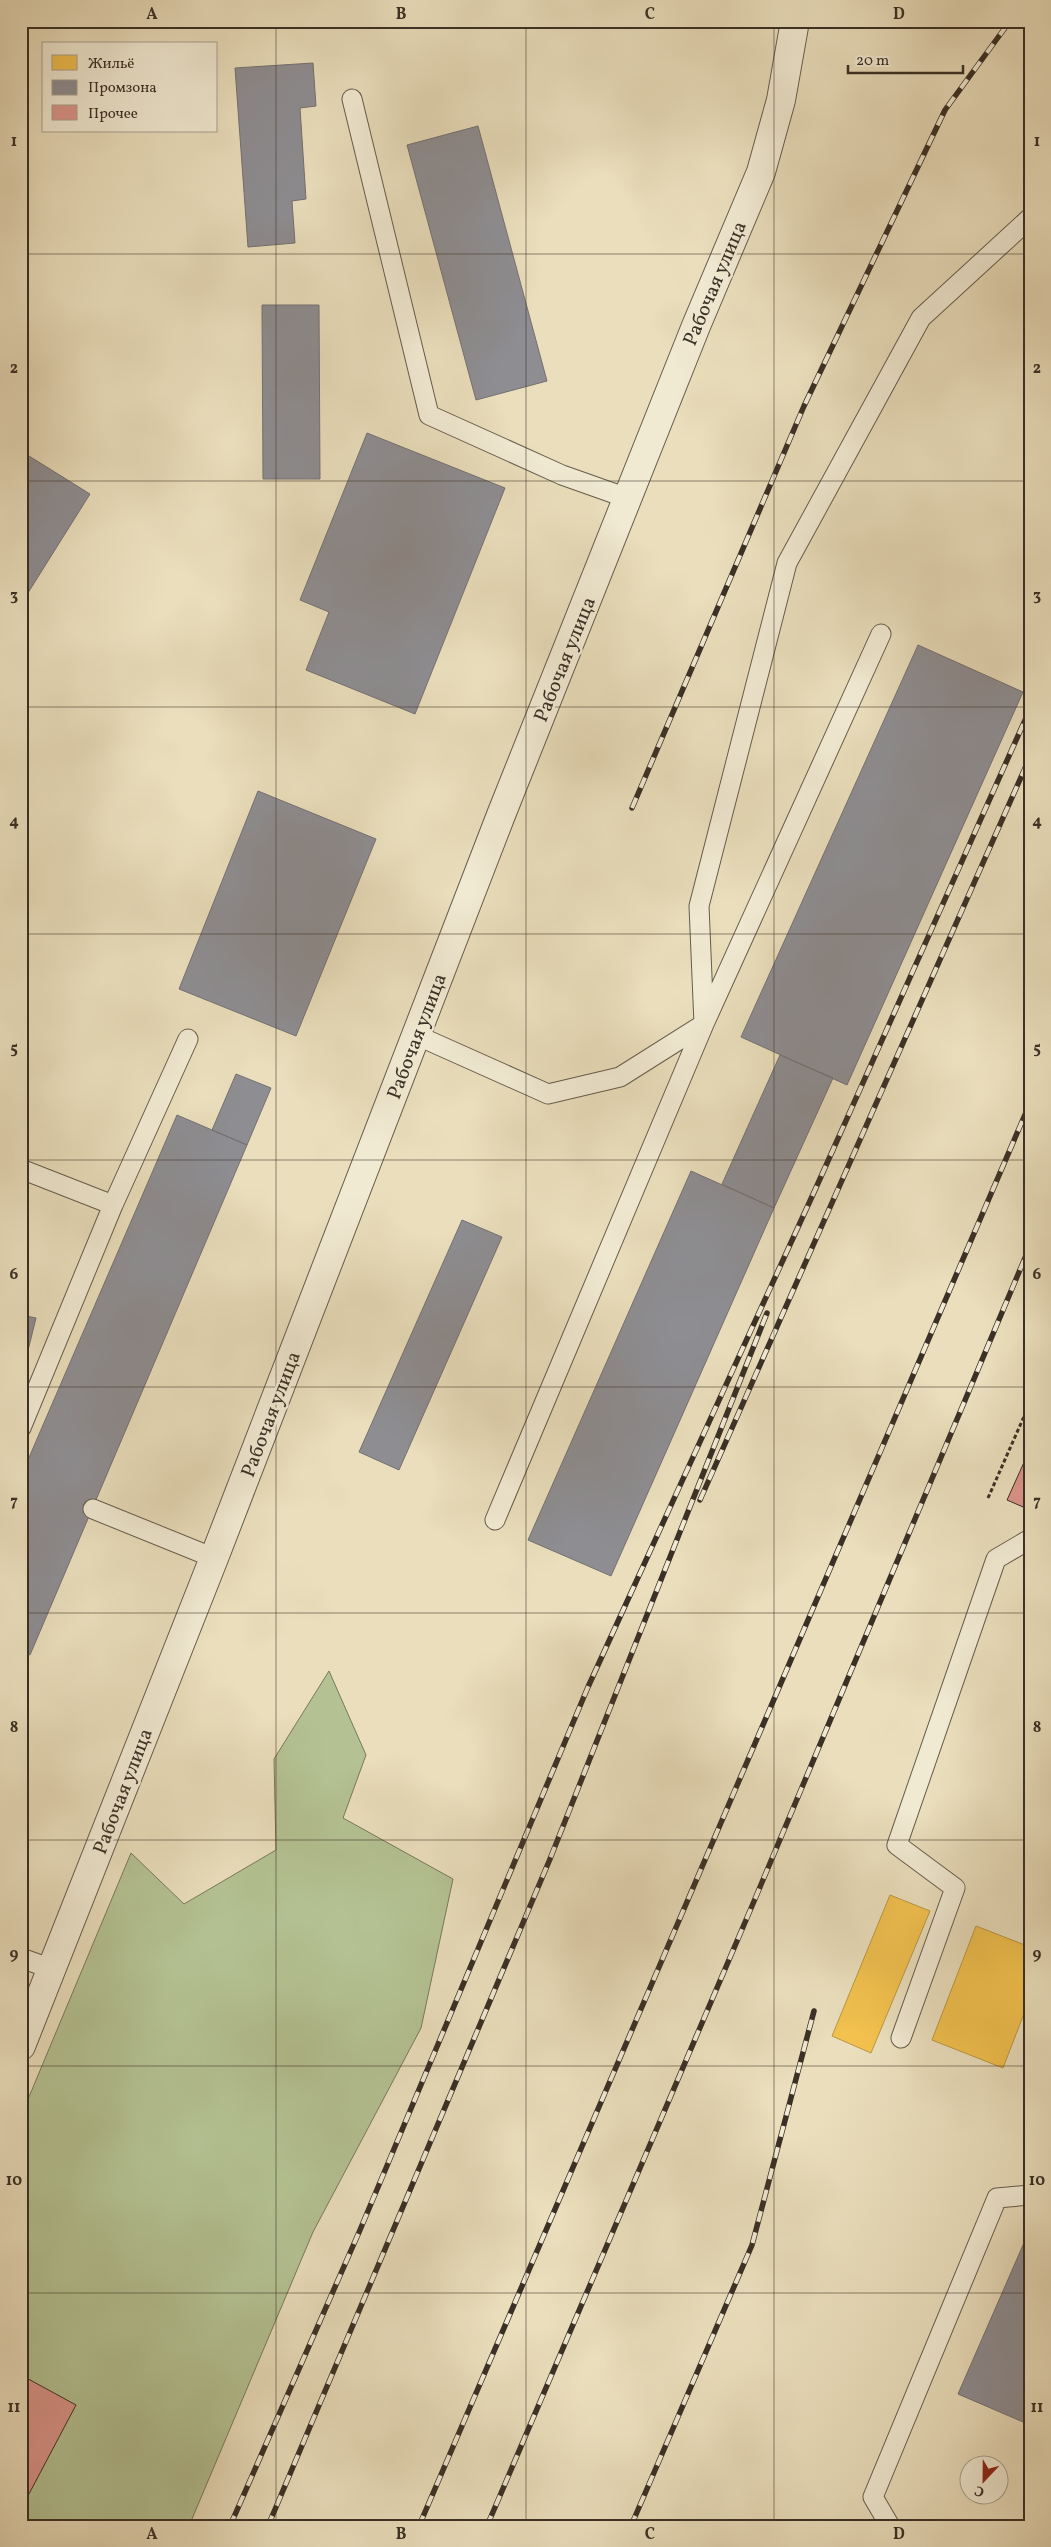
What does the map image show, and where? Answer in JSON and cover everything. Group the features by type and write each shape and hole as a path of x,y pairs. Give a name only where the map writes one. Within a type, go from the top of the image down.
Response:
{"street":[{"name":"Рабочая улица","path":"21,2046 214,1558 416,1035 627,498 761,172 781,100 795,21"}],"lane":[{"path":"352,99 429,415 562,475 627,498"},
{"path":"704,1024 699,906 787,563 921,318 1030,218"},
{"path":"495,1520 704,1024 881,634"},
{"path":"416,1035 548,1094 620,1077 704,1024"},
{"path":"21,1428 113,1205 188,1039"},
{"path":"21,1169 113,1205"},
{"path":"92,1509 214,1558"},
{"path":"901,2038 955,1888 897,1845 996,1559 1030,1539"},
{"path":"21,1958 52,1969"},
{"path":"890,2526 873,2497 997,2198 1030,2195"}],"path":[{"path":"988,1498 1030,1402"}],"green space":[{"path":"329,1671 366,1755 343,1818 453,1879 421,2028 313,2232 189,2526 21,2526 21,2116 131,1853 184,1904 276,1850 274,1759"}],"building: Жильё":[{"path":"890,1895 930,1911 871,2053 832,2036"},
{"path":"976,1926 1030,1947 1030,1998 1003,2068 932,2040"}],"building: Промзона":[{"path":"313,63 316,106 300,108 306,199 292,201 295,243 248,247 235,68"},
{"path":"478,126 547,381 476,400 407,145"},
{"path":"262,305 319,305 320,479 263,479"},
{"path":"367,433 505,488 415,714 306,670 329,612 300,600"},
{"path":"21,451 90,494 21,604"},
{"path":"918,645 1023,692 847,1085 741,1037"},
{"path":"258,791 376,839 296,1036 179,989"},
{"path":"780,1055 833,1078 774,1208 722,1184"},
{"path":"236,1074 271,1088 247,1145 212,1130"},
{"path":"177,1115 247,1145 30,1655 21,1651 21,1476"},
{"path":"691,1171 774,1208 611,1576 528,1540"},
{"path":"462,1220 502,1237 399,1470 359,1452"},
{"path":"21,1315 36,1318 21,1379"},
{"path":"1030,2229 1030,2425 958,2394"}],"building: Прочее":[{"path":"1030,1449 1030,1510 1007,1500"},
{"path":"21,2375 76,2405 21,2509"}],"railway":[{"path":"632,808 804,406 945,110 1010,21"},
{"path":"230,2526 360,2230 588,1687 815,1190 1030,709"},
{"path":"700,1500 1030,757"},
{"path":"419,2526 1030,1103"},
{"path":"487,2526 752,1906 1030,1246"},
{"path":"268,2526 550,1859 767,1313"},
{"path":"631,2526 752,2245 814,2011"}]}
